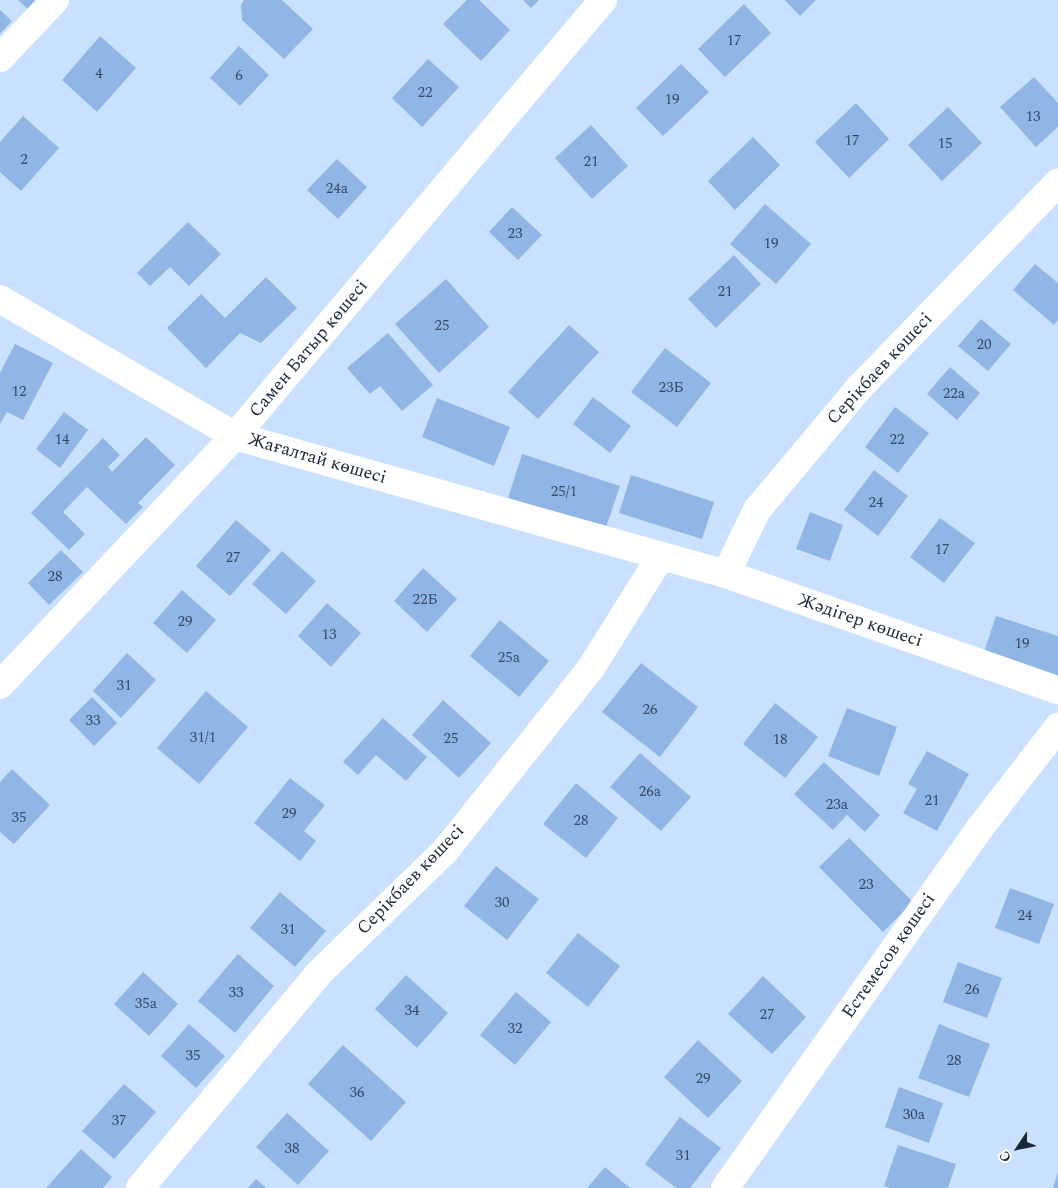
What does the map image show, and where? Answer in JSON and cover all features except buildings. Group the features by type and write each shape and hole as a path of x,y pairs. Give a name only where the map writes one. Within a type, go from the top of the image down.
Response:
{"street":[{"path":"0,58 55,0"},
{"name":"Самен Батыр көшесі","path":"0,684 235,436 603,0"},
{"name":"Серікбаев көшесі","path":"726,574 758,510 859,388 1058,183"},
{"name":"Жағалтай көшесі","path":"0,299 235,436 661,556"},
{"name":"Серікбаев көшесі","path":"140,1188 318,974 445,851 591,668 661,556"},
{"name":"Жәдігер көшесі","path":"661,556 726,574 1058,690"},
{"name":"Естемесов көшесі","path":"725,1188 980,828 1058,728"}]}
